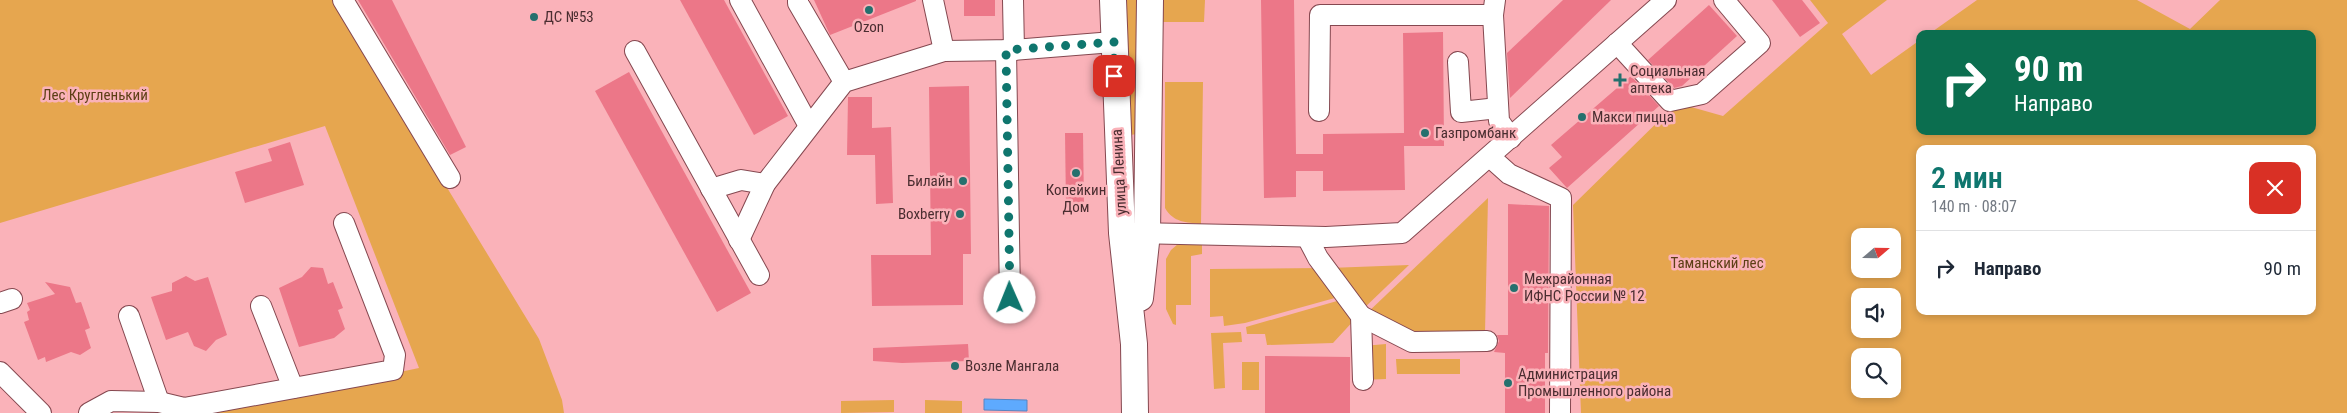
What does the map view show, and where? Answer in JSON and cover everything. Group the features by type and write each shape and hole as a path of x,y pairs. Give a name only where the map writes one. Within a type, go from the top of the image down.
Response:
{"main road":[{"name":"улица Ленина","path":"1113,0 1114,42 1134,233"},
{"name":"улица Ленина","path":"1135,413 1134,233 1150,0"}],"street":[{"path":"343,0 450,178"},
{"path":"740,0 809,126"},
{"path":"798,0 844,82"},
{"path":"933,0 944,51"},
{"path":"943,0 944,51"},
{"path":"1010,298 1010,50 1013,0"},
{"path":"1134,233 1307,237 1402,233 1666,0"},
{"path":"1617,43 1670,101 1702,94 1760,43 1724,0"},
{"path":"1319,111 1320,15 1494,7 1499,121 1511,138"},
{"path":"739,240 765,184 844,82 944,51 1010,50 1114,42"},
{"path":"636,51 759,275"},
{"path":"1458,62 1461,112 1498,108"},
{"path":"1490,157 1509,174 1561,198 1560,413"},
{"path":"711,189 741,180 765,184"},
{"path":"89,413 111,401 159,402 184,408 393,370 395,355 344,223"},
{"path":"1307,237 1318,258 1360,316 1412,342 1488,341"},
{"path":"261,306 293,388"},
{"path":"129,316 159,402"},
{"path":"1360,316 1362,380"},
{"path":"0,359 3,375 41,413"}],"green space":[{"name":"Лес Кругленький","path":"0,0 333,0 539,339 562,400 564,413 203,413 419,368 325,126 0,223"},
{"path":"1125,0 1138,0 1137,134 1130,135"},
{"path":"1161,0 1205,0 1204,22 1161,22"},
{"name":"Таманский лес","path":"1810,0 1887,0 1842,34 1871,75 1916,43 1916,135 2316,135 2316,30 1935,30 1977,0 2137,0 2190,29 2220,0 2347,0 2347,413 1581,413 1573,205 1677,103 1723,116 1828,23"},
{"path":"1165,82 1203,82 1201,224 1176,219 1165,208"},
{"path":"1488,198 1485,333 1399,333 1365,315"},
{"path":"1202,243 1202,254 1191,256 1191,305 1176,305 1176,325 1173,324 1166,309 1166,259 1171,250 1178,244"},
{"path":"1409,265 1361,311 1329,268"},
{"path":"1321,268 1342,296 1245,323 1224,326 1223,316 1210,317 1210,269"},
{"path":"1344,299 1357,317 1333,343 1267,345 1265,334 1247,334 1246,327"},
{"path":"1241,332 1242,342 1223,343 1225,388 1214,389 1211,333"},
{"path":"1386,344 1386,379 1363,380 1363,346"},
{"path":"1396,359 1460,359 1460,374 1397,374"},
{"path":"1242,362 1259,362 1259,390 1242,390"},
{"path":"894,400 894,412 841,413 841,401"},
{"path":"925,400 962,401 962,413 925,413"}],"water":[{"path":"984,399 1027,400 1027,411 984,410"}],"building":[{"path":"358,0 392,0 466,147 450,155"},
{"path":"680,0 724,0 788,116 754,135"},
{"path":"814,0 916,0 916,1 830,35"},
{"path":"964,0 995,0 995,16 964,16"},
{"path":"1261,0 1294,0 1296,154 1323,154 1323,134 1404,133 1403,33 1443,32 1444,146 1404,146 1405,190 1323,191 1323,171 1296,171 1296,197 1264,198"},
{"path":"1563,0 1611,0 1510,98 1507,53"},
{"path":"1772,0 1802,0 1820,23 1800,37"},
{"path":"1709,5 1737,36 1682,86 1674,88 1648,60"},
{"path":"629,72 751,293 717,312 595,91"},
{"path":"1631,76 1659,106 1567,188 1549,168 1562,157 1551,145"},
{"path":"969,86 971,254 963,254 963,305 872,306 871,255 931,255 929,87"},
{"path":"848,97 872,97 872,128 891,127 893,203 876,204 875,155 847,155"},
{"path":"1065,133 1083,133 1084,207 1066,207"},
{"path":"290,142 304,185 245,203 235,172 272,161 268,149"},
{"path":"1508,204 1549,206 1548,353 1545,353 1545,413 1505,413 1505,353 1494,352 1499,341 1497,335 1508,335"},
{"path":"311,267 323,268 328,284 333,282 343,308 338,310 345,329 334,338 299,347 279,288 302,277"},
{"path":"186,276 195,281 208,277 227,335 216,340 206,351 194,346 188,332 166,340 151,297 172,291 172,283"},
{"path":"45,282 70,287 76,303 81,302 90,328 85,330 91,348 80,355 71,352 46,362 45,357 38,360 24,322 29,320 27,312 30,310 27,303 55,294"},
{"path":"968,344 969,361 902,363 873,361 873,348"},
{"path":"1265,356 1350,357 1350,413 1265,413"}],"place":[{"name":"Ozon","path":"869,10"},
{"name":"ДС №53","path":"534,17"},
{"name":"Социальная аптека","path":"1620,80"},
{"name":"Макси пицца","path":"1582,117"},
{"name":"Газпромбанк","path":"1425,133"},
{"name":"Копейкин Дом","path":"1076,173"},
{"name":"Билайн","path":"963,181"},
{"name":"Boxberry","path":"960,214"},
{"name":"Межрайонная ИФНС России № 12","path":"1514,288"},
{"name":"Возле Мангала","path":"955,366"},
{"name":"Администрация Промышленного района","path":"1508,383"}],"route":[{"path":"1010,298 1006,50 1114,42 1114,76"}]}
